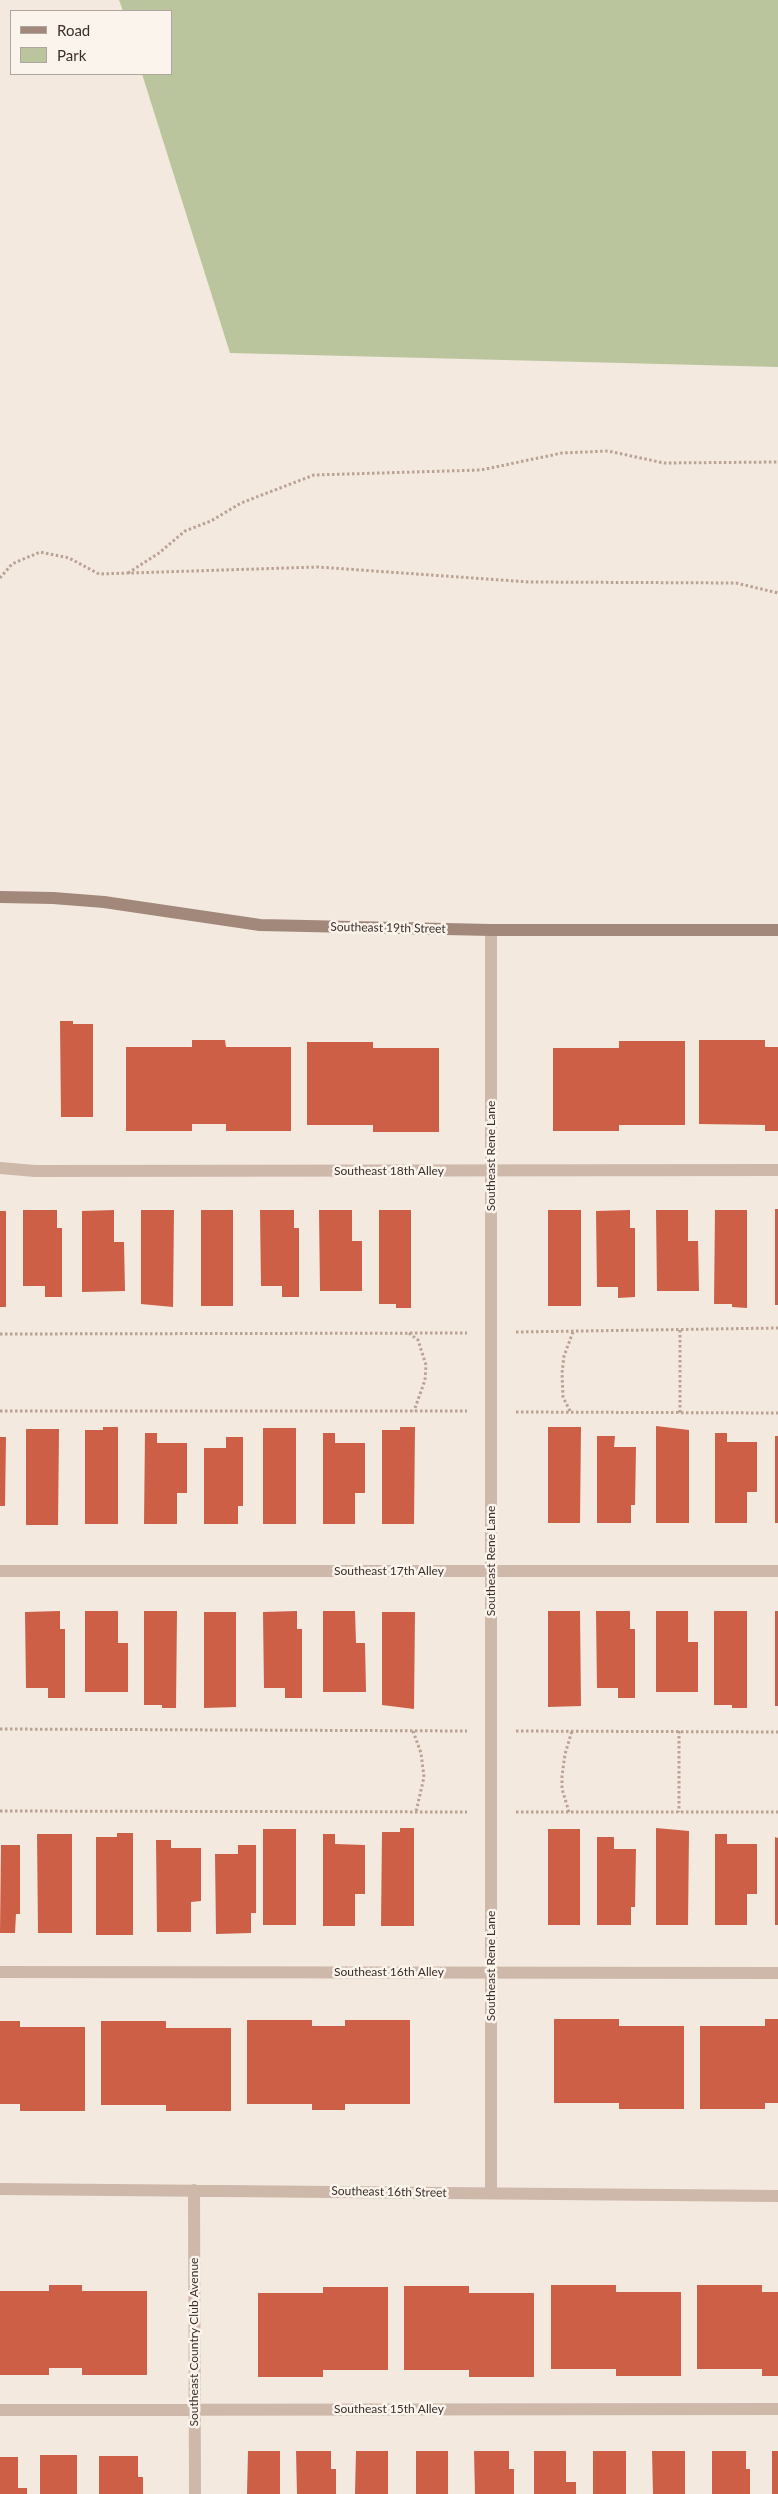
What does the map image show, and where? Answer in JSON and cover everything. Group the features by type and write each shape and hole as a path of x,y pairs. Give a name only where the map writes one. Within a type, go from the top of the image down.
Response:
{"street":[{"name":"Southeast 19th Street","path":"0,897 53,898 104,902 260,925 491,930 778,930"},
{"name":"Southeast Rene Lane","path":"491,930 491,2193"},
{"name":"Southeast 18th Alley","path":"0,1168 35,1171 778,1170"},
{"name":"Southeast 17th Alley","path":"0,1571 778,1571"},
{"name":"Southeast 16th Alley","path":"0,1972 778,1973"},
{"name":"Southeast 16th Street","path":"0,2188 778,2196"},
{"name":"Southeast Country Club Avenue","path":"194,2190 195,2494"},
{"name":"Southeast 15th Alley","path":"0,2410 778,2409"}],"path":[{"path":"127,574 159,553 185,531 211,521 241,503 314,474 482,470 562,453 608,451 664,463 778,462"},
{"path":"0,578 12,564 40,552 69,558 99,574 318,567 529,582 736,583 778,593"},
{"path":"0,1334 491,1333 778,1328"},
{"path":"680,1330 680,1413"},
{"path":"571,1412 563,1397 562,1373 564,1356 574,1331"},
{"path":"409,1333 418,1340 426,1365 425,1380 414,1411"},
{"path":"0,1411 778,1413"},
{"path":"0,1729 778,1732"},
{"path":"413,1731 421,1753 424,1777 416,1812"},
{"path":"569,1812 562,1789 562,1776 565,1754 572,1731"},
{"path":"679,1731 679,1812"},
{"path":"0,1812 778,1812"}],"green space":[{"path":"119,0 778,0 778,367 230,353 142,75 172,75 172,10 123,10"}],"building":[{"path":"60,1021 73,1021 73,1024 93,1024 93,1117 61,1117"},
{"path":"192,1040 225,1040 226,1047 291,1047 291,1131 226,1131 226,1124 192,1124 192,1131 126,1131 126,1047 192,1047"},
{"path":"699,1040 765,1040 765,1047 778,1047 778,1131 765,1131 765,1125 699,1124"},
{"path":"619,1041 685,1041 685,1125 619,1125 619,1131 553,1131 553,1048 619,1048"},
{"path":"307,1042 373,1042 373,1048 439,1048 439,1132 373,1132 373,1125 307,1125"},
{"path":"775,1209 778,1209 778,1305 775,1305"},
{"path":"23,1210 57,1210 57,1228 62,1228 62,1297 45,1297 45,1286 23,1286"},
{"path":"114,1210 114,1242 124,1242 125,1291 82,1292 82,1211"},
{"path":"141,1210 174,1210 173,1307 141,1304"},
{"path":"201,1210 233,1210 233,1306 201,1306"},
{"path":"260,1210 294,1210 294,1228 299,1228 299,1297 282,1297 282,1286 261,1286"},
{"path":"319,1210 352,1210 352,1241 362,1241 362,1291 320,1291"},
{"path":"379,1210 411,1210 411,1308 396,1308 396,1304 379,1304"},
{"path":"548,1210 581,1210 581,1306 548,1306"},
{"path":"630,1210 630,1228 635,1228 635,1297 618,1298 618,1287 597,1287 596,1211"},
{"path":"656,1210 688,1210 688,1241 698,1241 699,1291 657,1291"},
{"path":"715,1210 747,1210 747,1308 732,1307 732,1304 714,1304"},
{"path":"0,1211 6,1211 6,1307 0,1307"},
{"path":"656,1426 689,1430 689,1523 656,1523"},
{"path":"103,1427 118,1427 118,1524 85,1524 85,1430 103,1430"},
{"path":"400,1427 415,1427 414,1524 382,1524 382,1430 400,1430"},
{"path":"548,1427 581,1427 580,1523 548,1523"},
{"path":"263,1428 296,1428 296,1524 263,1524"},
{"path":"26,1429 59,1429 58,1525 26,1525"},
{"path":"145,1433 157,1433 157,1443 187,1443 187,1493 177,1493 177,1524 144,1524"},
{"path":"323,1433 335,1433 335,1443 365,1443 365,1493 355,1493 355,1524 323,1524"},
{"path":"715,1433 727,1433 727,1442 757,1442 757,1492 747,1492 747,1523 715,1523"},
{"path":"597,1436 615,1436 614,1447 636,1447 635,1505 631,1505 631,1523 597,1523"},
{"path":"775,1436 778,1436 778,1523 775,1523"},
{"path":"0,1437 6,1437 5,1506 0,1506"},
{"path":"226,1437 243,1437 243,1506 238,1506 238,1524 204,1524 204,1448 226,1448"},
{"path":"60,1611 60,1629 65,1629 65,1698 48,1698 48,1688 26,1688 25,1612"},
{"path":"85,1611 118,1611 118,1643 128,1643 128,1692 85,1692"},
{"path":"144,1611 177,1611 176,1708 162,1708 162,1705 144,1705"},
{"path":"297,1611 297,1629 302,1629 302,1698 285,1698 285,1688 264,1688 263,1612"},
{"path":"323,1611 355,1611 356,1643 365,1643 366,1692 323,1692"},
{"path":"548,1611 580,1611 581,1706 548,1707"},
{"path":"596,1611 630,1611 630,1629 635,1629 635,1698 618,1698 618,1688 597,1688"},
{"path":"656,1611 688,1611 688,1642 698,1642 698,1692 656,1692"},
{"path":"714,1611 747,1611 747,1708 732,1708 732,1705 714,1705"},
{"path":"775,1611 778,1611 778,1706 775,1706"},
{"path":"204,1612 236,1612 236,1707 204,1708"},
{"path":"382,1612 415,1612 414,1709 382,1705"},
{"path":"400,1828 414,1828 414,1926 381,1926 382,1832 400,1832"},
{"path":"656,1828 689,1831 688,1925 656,1925"},
{"path":"263,1829 296,1829 296,1925 263,1925"},
{"path":"548,1829 580,1829 580,1925 548,1925"},
{"path":"117,1833 133,1833 133,1935 96,1935 96,1837 117,1837"},
{"path":"37,1834 72,1834 72,1933 38,1933"},
{"path":"323,1834 335,1834 335,1844 365,1845 365,1894 355,1894 355,1926 323,1926"},
{"path":"715,1834 727,1834 727,1844 757,1844 757,1894 747,1894 747,1925 715,1925"},
{"path":"597,1837 614,1837 614,1849 636,1849 635,1907 631,1907 631,1925 597,1925"},
{"path":"775,1837 778,1838 778,1925 775,1925"},
{"path":"156,1840 171,1840 171,1848 201,1848 201,1901 191,1902 191,1932 157,1932"},
{"path":"1,1845 20,1845 20,1914 16,1914 15,1933 0,1933"},
{"path":"238,1845 256,1845 256,1913 251,1913 251,1933 216,1934 215,1854 238,1854"},
{"path":"554,2019 619,2019 619,2026 684,2026 684,2109 619,2109 619,2103 554,2103"},
{"path":"765,2019 778,2019 778,2103 765,2103 765,2109 700,2109 700,2026 765,2026"},
{"path":"247,2020 312,2020 312,2026 345,2026 345,2020 410,2020 410,2104 345,2104 345,2110 312,2110 312,2104 247,2104"},
{"path":"0,2021 20,2021 20,2027 85,2027 85,2111 20,2111 20,2104 0,2104"},
{"path":"101,2021 166,2021 166,2028 231,2028 231,2111 166,2111 166,2105 101,2105"},
{"path":"49,2285 82,2285 82,2291 147,2291 147,2375 82,2375 82,2368 49,2368 49,2375 0,2375 0,2291 49,2291"},
{"path":"551,2285 616,2285 616,2292 681,2292 681,2376 616,2376 616,2369 551,2369"},
{"path":"697,2285 762,2285 762,2292 778,2292 778,2376 762,2376 762,2369 697,2369"},
{"path":"404,2286 469,2286 469,2293 534,2293 534,2377 469,2377 469,2370 404,2370"},
{"path":"323,2287 388,2287 388,2370 323,2370 323,2377 258,2377 258,2293 323,2293"},
{"path":"248,2451 280,2451 280,2494 247,2494"},
{"path":"296,2451 331,2451 331,2469 336,2469 336,2494 297,2494"},
{"path":"356,2451 388,2451 388,2494 355,2494"},
{"path":"416,2451 448,2451 448,2494 416,2494"},
{"path":"474,2451 509,2451 509,2469 514,2469 514,2494 475,2494"},
{"path":"534,2451 566,2451 566,2482 576,2482 576,2494 534,2494"},
{"path":"593,2451 626,2451 626,2494 593,2494"},
{"path":"652,2451 685,2451 685,2494 653,2494"},
{"path":"712,2451 746,2451 746,2469 750,2469 750,2494 712,2494"},
{"path":"772,2451 778,2451 778,2494 772,2494"},
{"path":"40,2455 77,2455 77,2494 40,2494"},
{"path":"99,2456 138,2456 138,2477 143,2477 143,2494 99,2494"},
{"path":"0,2457 18,2457 18,2488 27,2488 27,2494 0,2494"}]}
